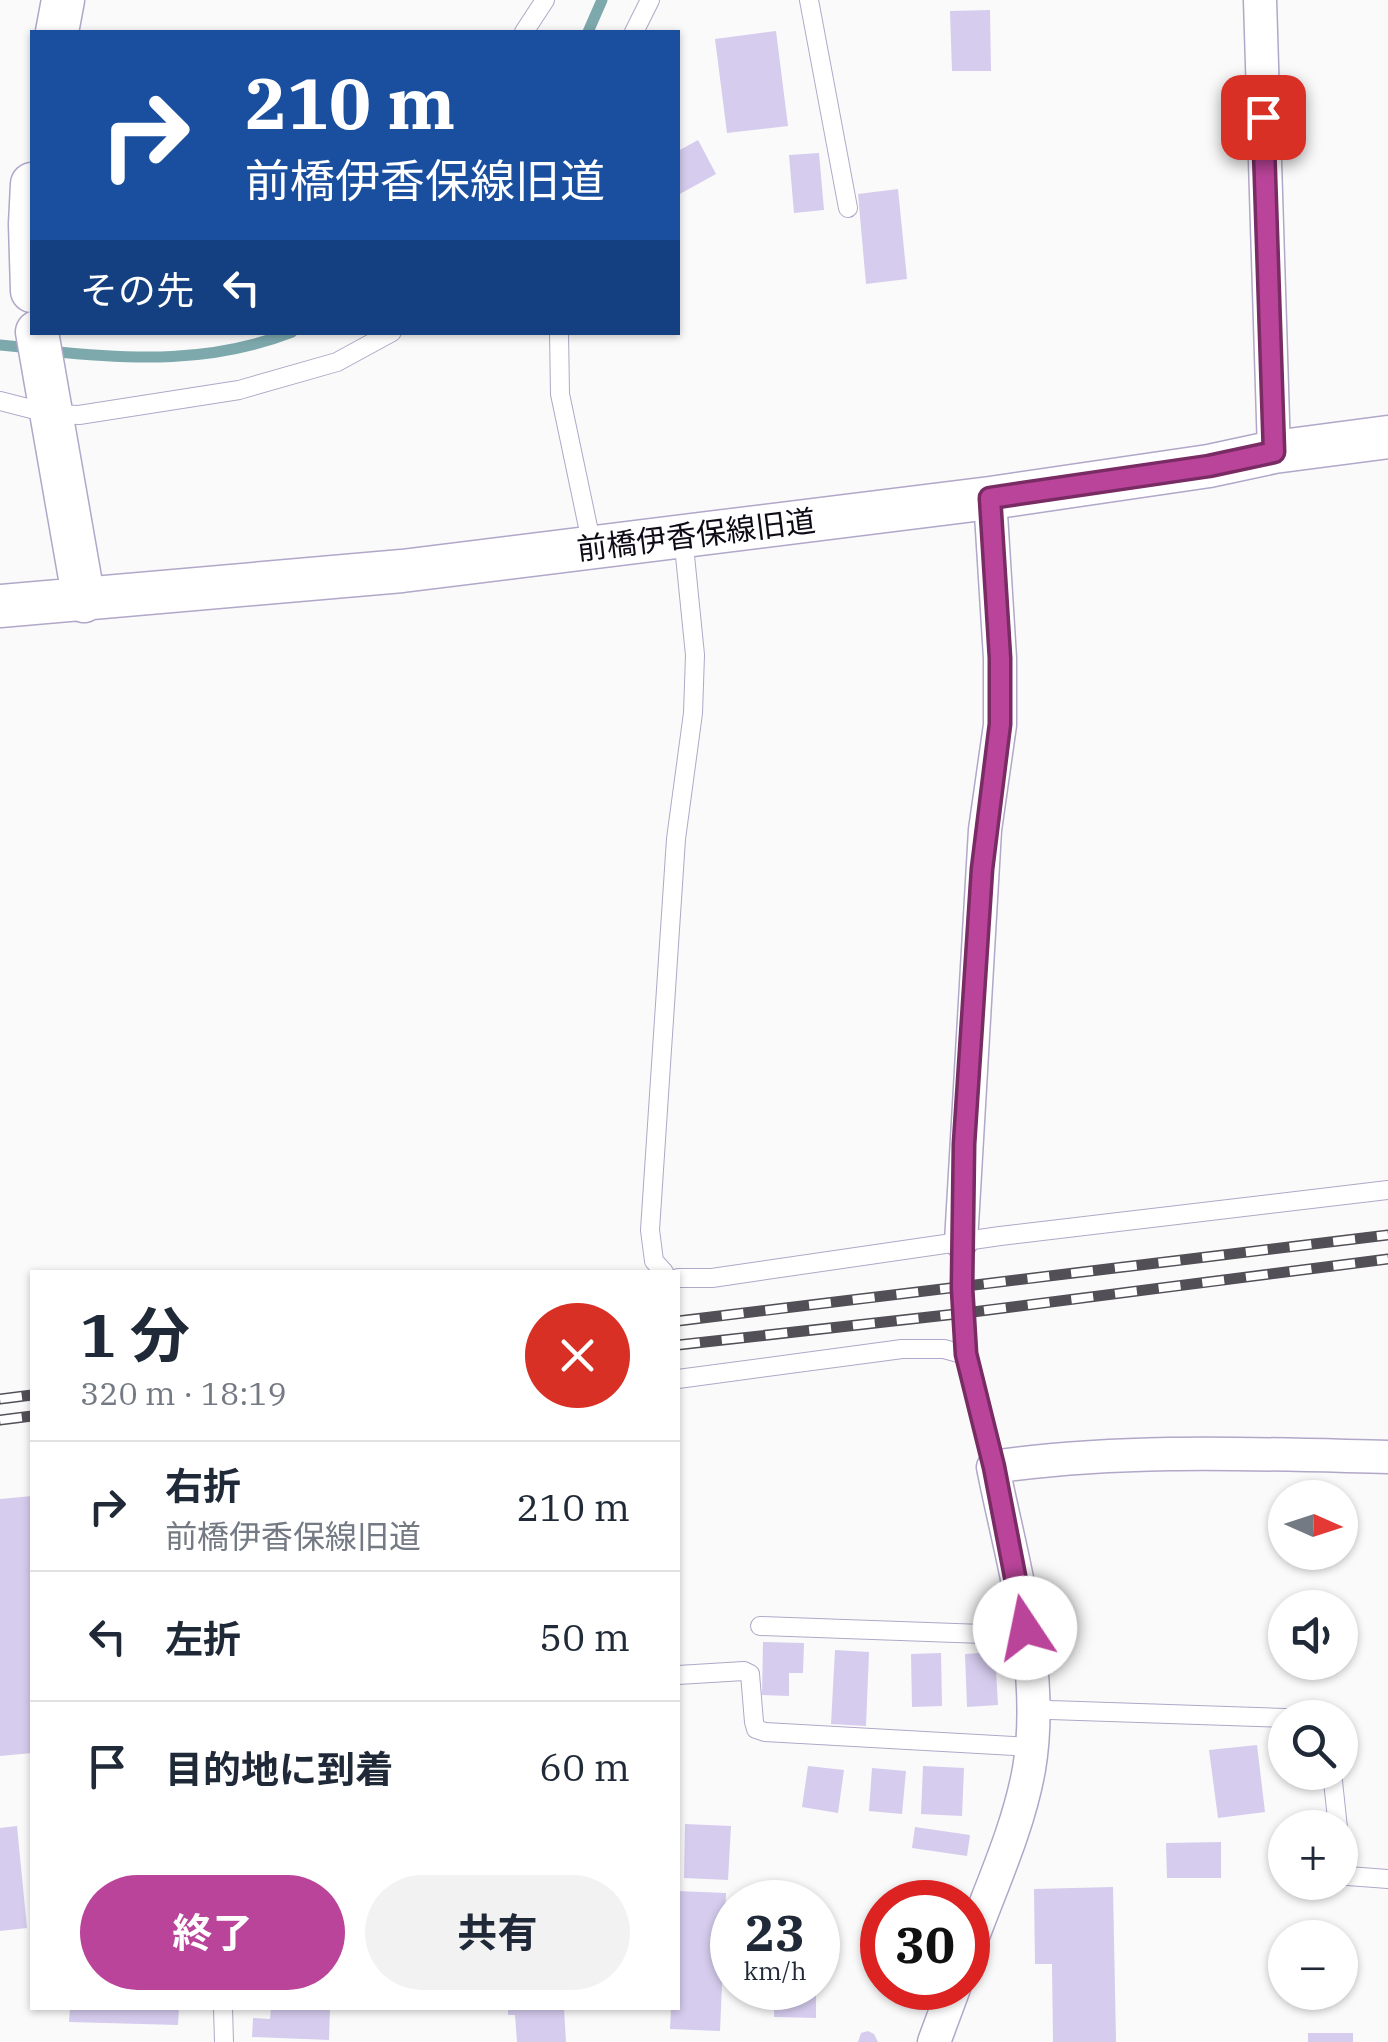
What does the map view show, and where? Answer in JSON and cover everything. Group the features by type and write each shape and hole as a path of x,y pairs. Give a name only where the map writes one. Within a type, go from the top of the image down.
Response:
{"street":[{"path":"58,30 63,0"},
{"path":"1260,0 1274,452"},
{"path":"38,335 84,601"},
{"name":"前橋伊香保線旧道","path":"0,606 402,571 990,498 1388,437"},
{"path":"961,1242 985,830 1000,724 990,498"},
{"path":"990,1889 1016,1817 1032,1746 1034,1706 1025,1628 994,1467 1162,1453 1388,1457"},
{"path":"934,2042 946,2010"}],"lane":[{"path":"525,30 545,0"},
{"path":"635,30 650,0"},
{"path":"809,0 848,208"},
{"path":"0,400 79,415 266,384 338,362 387,335"},
{"path":"559,335 560,394 592,547"},
{"path":"662,1270 654,1261 650,1230 669,928 676,839 692,736 695,655 682,536"},
{"path":"680,1278 712,1278 961,1242 1388,1190"},
{"path":"961,1242 966,1354 994,1467"},
{"path":"680,1379 902,1349 944,1349 966,1354"},
{"path":"760,1626 984,1634 1025,1628"},
{"path":"680,1675 744,1671 750,1674 754,1722 756,1729 765,1732 1032,1746"},
{"path":"1034,1706 1050,1710 1268,1717"},
{"path":"1358,1877 1388,1879"},
{"path":"223,2010 224,2042"}],"building":[{"path":"990,10 991,71 952,71 950,11"},
{"path":"776,31 788,126 727,133 715,39"},
{"path":"698,140 716,174 680,194 680,150"},
{"path":"819,153 824,210 794,213 789,155"},
{"path":"898,189 907,279 866,284 858,194"},
{"path":"30,1496 30,1753 0,1756 0,1499"},
{"path":"763,1642 804,1643 803,1673 789,1673 789,1696 762,1695"},
{"path":"835,1650 869,1652 866,1726 831,1724"},
{"path":"995,1652 998,1705 967,1707 965,1654"},
{"path":"941,1653 942,1706 912,1707 911,1654"},
{"path":"1257,1745 1265,1812 1218,1818 1209,1750"},
{"path":"808,1766 844,1770 838,1813 802,1807"},
{"path":"923,1766 964,1768 962,1816 921,1814"},
{"path":"872,1768 906,1771 902,1814 869,1811"},
{"path":"685,1824 731,1826 728,1880 684,1878"},
{"path":"17,1826 27,1928 0,1931 0,1828"},
{"path":"915,1827 970,1835 967,1856 912,1848"},
{"path":"1221,1842 1221,1878 1167,1878 1166,1843"},
{"path":"1113,1887 1116,2042 1053,2042 1052,1964 1035,1964 1034,1889"},
{"path":"680,1891 710,1892 710,2010 721,2010 720,2031 670,2029 671,2010 680,2010"},
{"path":"70,2010 179,2010 178,2025 69,2022"},
{"path":"271,2010 330,2010 329,2040 252,2037 253,2018 270,2019"},
{"path":"508,2010 564,2010 566,2042 517,2042 515,2015 508,2015"},
{"path":"774,2010 816,2010 816,2018 774,2017"},
{"path":"868,2031 878,2042 858,2042 861,2033"},
{"path":"1308,2033 1353,2033 1353,2042 1308,2042"}],"waterway":[{"path":"589,30 602,0"},
{"path":"50,351 142,357 202,354 283,335"},
{"path":"0,345 31,348"}],"railway":[{"path":"680,1321 1388,1235"},
{"path":"680,1345 1388,1259"},
{"path":"0,1399 30,1395"},
{"path":"0,1420 30,1416"}],"route":[{"path":"1025,1628 994,1467 966,1354 962,1288 964,1144 982,869 1000,724 990,498 1209,466 1274,452 1263,117"}]}
